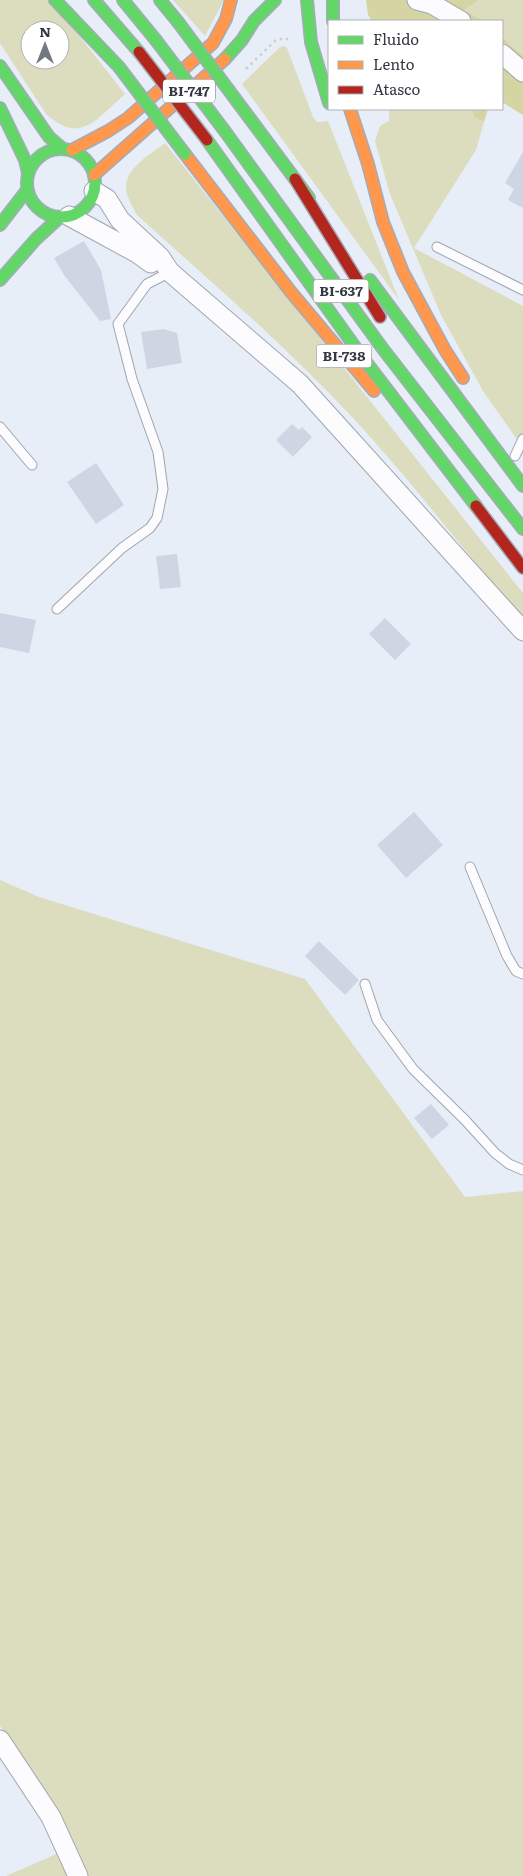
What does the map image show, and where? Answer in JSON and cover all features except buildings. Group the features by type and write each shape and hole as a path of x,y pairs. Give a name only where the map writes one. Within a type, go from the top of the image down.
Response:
{"main road":[{"path":"55,0 119,67"},
{"name":"BI-738","path":"67,0 290,292 510,552"},
{"name":"BI-637","path":"94,0 139,52 207,140 362,358 523,568"},
{"name":"BI-637","path":"122,0 155,39 224,130 377,341 523,529"},
{"path":"160,0 523,486"},
{"name":"BI-747","path":"28,174 32,163 40,155 51,150 67,149 108,131 128,118 213,43 226,19 231,0"},
{"name":"BI-747","path":"0,280 36,239 65,217 78,213 85,207 94,183 224,60 242,40 254,22 275,0"},
{"path":"307,0 311,42 328,100"},
{"path":"333,0 334,20"},
{"path":"0,66 50,138 86,160 94,183"},
{"path":"0,108 25,160 28,174 27,190 30,199 43,212 65,217"},
{"path":"350,110 368,164 383,222 403,272 445,350 472,391"},
{"path":"295,179 384,323"},
{"path":"363,187 383,222"},
{"path":"0,225 27,190"},
{"path":"410,365 462,450"},
{"path":"512,452 523,467"}],"street":[{"path":"417,0 432,4 459,20"},
{"path":"503,55 523,72"},
{"path":"94,183 120,220 160,257 170,272 300,384 523,631"},
{"path":"65,217 137,253 154,265 170,272"},
{"path":"0,1740 51,1817 78,1876"}],"lane":[{"path":"437,247 523,290"},
{"path":"57,608 122,548 150,528 157,518 163,489 158,452 132,379 118,324 147,284 170,272"},
{"path":"0,426 32,465"},
{"path":"512,452 523,439"},
{"path":"470,867 507,956 516,971 523,974"},
{"path":"365,984 377,1020 413,1069 465,1120 495,1153 509,1164 523,1170"}],"path":[{"path":"240,75 276,40 286,38 291,43"}],"green space":[{"path":"0,0 51,0 67,20 20,20 20,70 70,70 70,24 125,94 97,119 79,128 69,128 46,114 0,43"},
{"path":"173,0 224,0 205,36"},
{"path":"366,0 479,0 464,10 482,20 371,20 368,15"},
{"path":"479,0 523,0 523,55 513,48 505,38 503,20 482,20 464,10"},
{"path":"503,36 509,44 523,55 523,115 503,103"},
{"path":"284,46 287,48 313,117 317,122 328,121 399,300 242,84 280,47"},
{"path":"389,110 472,110 474,117 484,122 476,150 414,248 523,306 523,448 483,391 441,315 390,194 375,141 380,126 389,121"},
{"path":"472,110 488,110 484,122 474,117"},
{"path":"165,143 523,593 523,617 353,418 247,314 137,215 128,197 127,180 131,172 143,159"},
{"path":"0,880 39,897 305,979 465,1197 523,1191 523,1876 87,1876 60,1819 0,1726"},
{"path":"61,1852 72,1876 6,1876"}],"traffic: fast":[{"path":"55,0 119,67"},
{"path":"94,0 139,52"},
{"path":"123,0 155,39"},
{"path":"160,0 178,22"},
{"path":"225,59 242,40 254,21 275,0"},
{"path":"307,0 311,42 328,100"},
{"path":"333,0 333,20"},
{"path":"178,22 245,112"},
{"path":"155,39 224,130"},
{"path":"0,66 49,137 62,148"},
{"path":"119,67 185,154"},
{"path":"0,108 25,160 28,173"},
{"path":"245,112 309,198"},
{"path":"224,130 383,349 523,529"},
{"path":"207,140 363,358 476,506"},
{"path":"68,149 80,155 89,164 95,176 95,183 93,196 85,207 68,217 54,217 37,207 29,196 27,176 37,159 48,151 68,149"},
{"path":"0,225 27,190"},
{"path":"0,280 36,239 60,217"},
{"path":"370,280 523,486"}],"traffic: slow":[{"path":"72,150 128,118 213,43 226,19 231,0"},
{"path":"94,175 225,59"},
{"path":"350,110 368,164 383,222 403,272 445,350 463,378"},
{"path":"185,154 291,292 374,391"}],"traffic: jam":[{"path":"139,52 207,140"},
{"path":"295,179 380,317"},
{"path":"476,506 523,568"}]}
